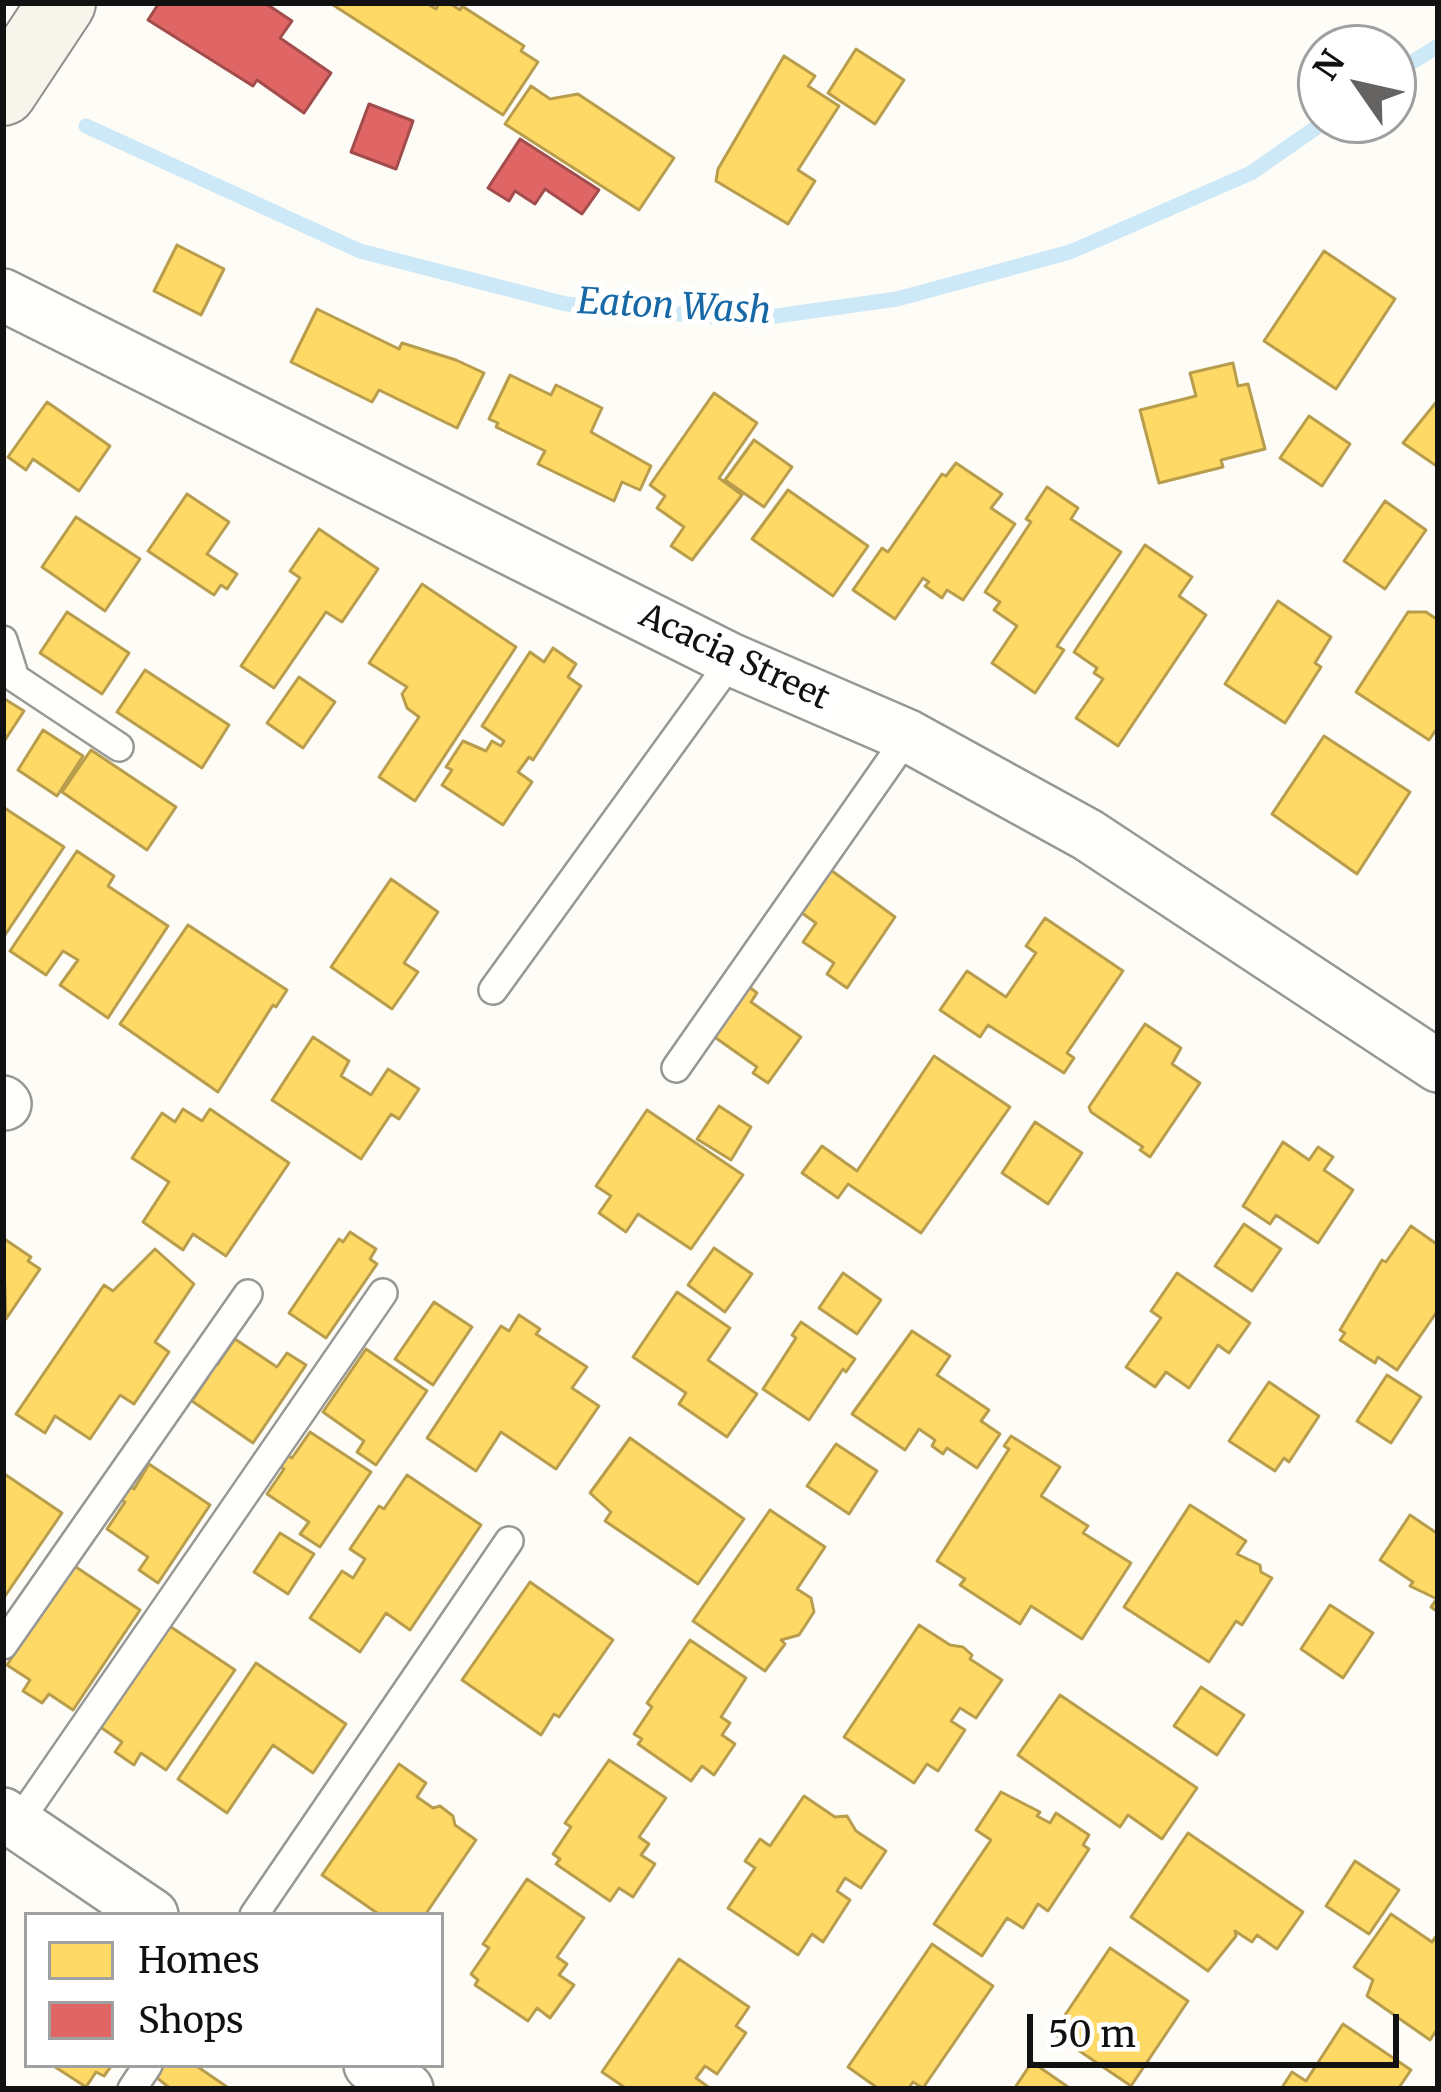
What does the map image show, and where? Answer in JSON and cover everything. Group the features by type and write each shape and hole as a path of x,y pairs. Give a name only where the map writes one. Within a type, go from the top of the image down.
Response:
{"street":[{"name":"Acacia Street","path":"3,295 732,660 908,736 1088,835 1438,1066"},
{"path":"10,1819 148,1912"},
{"path":"375,2068 407,2089"}],"lane":[{"path":"3,640 15,678 119,747"},
{"path":"494,990 732,660"},
{"path":"676,1068 908,736"},
{"path":"10,1819 383,1293"},
{"path":"3,1645 248,1294"},
{"path":"256,1912 509,1541"}],"building: Homes":[{"path":"330,3 426,3 436,9 439,3 449,3 460,10 462,6 524,46 521,51 538,62 503,115"},
{"path":"856,49 904,80 875,124 828,93"},
{"path":"784,56 815,76 808,86 839,106 798,170 815,181 788,224 716,181 718,169"},
{"path":"531,86 550,99 578,94 674,158 639,210 505,124"},
{"path":"177,245 224,269 201,315 154,291"},
{"path":"1324,251 1395,299 1336,389 1264,341"},
{"path":"317,309 399,349 402,343 484,373 457,428 379,390 372,402 291,362"},
{"path":"1233,363 1238,386 1248,384 1265,449 1221,460 1223,467 1159,483 1140,410 1196,396 1190,373"},
{"path":"510,375 551,395 556,385 602,408 591,432 651,466 640,490 622,482 614,501 538,464 545,451 496,427 498,423 489,419"},
{"path":"714,393 757,423 719,478 742,495 692,560 671,546 684,527 657,508 665,496 650,485"},
{"path":"1438,400 1438,467 1403,443"},
{"path":"47,402 110,446 79,491 33,459 26,470 8,457"},
{"path":"1309,416 1350,444 1322,486 1280,458"},
{"path":"754,440 792,467 764,507 725,480"},
{"path":"956,463 1002,494 991,508 1015,524 963,600 947,590 942,598 925,586 929,582 923,578 895,619 853,590 882,548 888,552 942,474 946,476"},
{"path":"1047,487 1078,508 1071,519 1121,552 1057,646 1064,650 1035,693 992,663 1017,626 994,610 1000,602 985,592 1031,522 1026,519"},
{"path":"788,490 868,546 833,596 752,539"},
{"path":"187,494 229,522 207,554 237,574 227,589 221,585 214,595 148,551"},
{"path":"1385,501 1426,530 1385,589 1344,561"},
{"path":"76,517 140,559 105,611 42,567"},
{"path":"319,529 378,569 342,622 326,612 274,688 241,666 300,578 290,571"},
{"path":"1145,545 1192,577 1179,596 1206,615 1118,746 1076,718 1103,679 1094,673 1097,668 1074,652"},
{"path":"422,584 516,647 415,801 379,777 419,717 407,708 402,694 407,687 369,663"},
{"path":"1278,601 1331,637 1315,663 1321,667 1285,723 1225,684"},
{"path":"67,612 129,653 102,694 40,653"},
{"path":"1408,612 1426,612 1438,620 1438,727 1429,740 1356,692"},
{"path":"553,648 576,664 568,677 581,686 533,760 529,757 518,772 532,782 503,825 442,785 452,770 446,767 463,741 486,751 492,741 501,746 504,741 482,726 530,652 544,662"},
{"path":"145,670 229,725 202,768 117,712"},
{"path":"299,677 335,702 303,748 267,723"},
{"path":"3,698 24,711 3,743"},
{"path":"43,730 83,756 57,796 18,770"},
{"path":"1324,736 1410,792 1357,874 1272,814"},
{"path":"91,750 176,807 147,850 62,792"},
{"path":"3,807 64,847 3,938"},
{"path":"77,851 114,876 108,886 168,926 108,1018 60,985 78,960 63,951 46,975 10,951"},
{"path":"828,868 895,917 847,988 827,974 834,963 803,942 816,923 799,911"},
{"path":"391,879 438,912 404,963 418,972 392,1009 331,967"},
{"path":"1045,918 1123,971 1067,1053 1074,1058 1064,1073 988,1025 980,1037 940,1010 967,971 1006,997 1036,953 1026,946"},
{"path":"188,925 287,990 218,1092 120,1024"},
{"path":"743,982 757,993 751,1002 801,1037 768,1083 753,1073 757,1067 706,1031"},
{"path":"1145,1024 1181,1048 1172,1064 1200,1083 1150,1157 1089,1107"},
{"path":"313,1037 349,1061 341,1076 371,1095 388,1069 419,1089 399,1119 391,1114 361,1159 272,1100"},
{"path":"934,1056 1010,1107 921,1233 848,1184 838,1198 802,1173 822,1146 857,1171"},
{"path":"719,1106 751,1127 731,1160 697,1139"},
{"path":"183,1109 202,1121 210,1109 289,1163 226,1256 193,1234 183,1250 143,1222 169,1182 132,1158 162,1113 175,1122"},
{"path":"647,1110 743,1175 691,1249 638,1214 626,1232 599,1213 611,1196 596,1186"},
{"path":"1035,1122 1082,1153 1048,1204 1002,1173"},
{"path":"1283,1142 1309,1160 1318,1147 1333,1157 1324,1170 1353,1190 1318,1243 1276,1215 1270,1224 1243,1206"},
{"path":"1244,1224 1281,1249 1252,1291 1215,1266"},
{"path":"1411,1226 1438,1245 1438,1310 1397,1370 1378,1357 1375,1363 1340,1340 1345,1333 1340,1330 1382,1260 1386,1262"},
{"path":"350,1232 376,1249 370,1259 377,1264 326,1338 289,1313 339,1239 343,1242"},
{"path":"3,1238 40,1269 6,1319"},
{"path":"714,1248 752,1274 725,1312 688,1285"},
{"path":"155,1249 194,1284 155,1342 169,1352 134,1404 120,1395 90,1439 55,1416 45,1433 16,1414 104,1285 113,1291"},
{"path":"843,1273 881,1300 857,1334 819,1308"},
{"path":"1177,1273 1250,1323 1229,1353 1218,1345 1189,1388 1166,1372 1155,1387 1126,1367 1161,1318 1151,1311"},
{"path":"677,1292 730,1328 708,1360 757,1394 727,1437 679,1404 686,1393 633,1357"},
{"path":"434,1302 472,1327 433,1385 395,1359"},
{"path":"519,1315 540,1329 536,1334 587,1367 572,1388 599,1406 556,1469 501,1432 476,1471 427,1438 501,1326 509,1331"},
{"path":"801,1322 855,1359 809,1420 763,1389"},
{"path":"912,1331 950,1356 937,1375 989,1410 981,1421 1000,1434 977,1468 947,1448 943,1454 932,1446 935,1440 919,1429 905,1450 852,1414"},
{"path":"235,1339 277,1367 287,1353 306,1365 253,1443 192,1401 212,1362 217,1365"},
{"path":"366,1349 427,1391 376,1465 357,1452 364,1441 323,1412"},
{"path":"1387,1375 1421,1397 1391,1443 1357,1421"},
{"path":"1269,1382 1319,1416 1289,1462 1284,1458 1275,1471 1229,1441"},
{"path":"310,1432 371,1472 320,1547 300,1534 309,1522 267,1494 284,1469 279,1466 287,1455 292,1458"},
{"path":"1011,1436 1060,1467 1041,1496 1088,1526 1083,1533 1131,1563 1082,1639 1031,1606 1020,1624 960,1585 965,1579 937,1561 1009,1449 1004,1446"},
{"path":"630,1438 744,1519 698,1584 605,1521 611,1512 590,1493"},
{"path":"836,1444 877,1471 849,1514 807,1486"},
{"path":"149,1464 210,1505 158,1583 139,1570 148,1557 107,1529 125,1502 119,1498 128,1485 134,1489"},
{"path":"3,1473 62,1513 3,1599"},
{"path":"407,1475 481,1525 410,1630 386,1613 360,1652 310,1618 342,1571 353,1578 365,1559 350,1549"},
{"path":"1190,1505 1246,1541 1237,1554 1260,1565 1261,1572 1272,1578 1242,1625 1236,1621 1209,1662 1124,1607"},
{"path":"770,1510 825,1547 797,1589 811,1598 814,1612 799,1635 781,1640 785,1644 765,1671 693,1621"},
{"path":"1410,1515 1438,1534 1438,1612 1431,1607 1437,1599 1410,1586 1413,1582 1380,1560"},
{"path":"280,1533 314,1554 288,1594 254,1572"},
{"path":"73,1565 140,1610 73,1710 49,1694 42,1703 23,1691 30,1680 7,1665"},
{"path":"530,1582 613,1640 541,1735 462,1680"},
{"path":"1330,1605 1373,1633 1343,1678 1301,1649"},
{"path":"165,1623 235,1670 166,1770 141,1753 134,1765 115,1752 122,1742 96,1724"},
{"path":"919,1625 950,1645 963,1647 972,1655 970,1659 1002,1680 976,1718 960,1708 951,1721 965,1730 938,1771 927,1764 914,1783 844,1737"},
{"path":"690,1640 746,1678 721,1717 730,1723 722,1735 735,1744 714,1775 702,1766 691,1781 638,1744 642,1739 634,1734 652,1707 647,1703"},
{"path":"256,1663 346,1724 313,1773 273,1745 227,1813 178,1779"},
{"path":"1201,1687 1244,1715 1217,1755 1174,1726"},
{"path":"1060,1695 1197,1788 1162,1839 1128,1815 1120,1827 1018,1755"},
{"path":"609,1760 666,1798 639,1837 649,1844 641,1855 655,1864 633,1897 619,1888 610,1901 556,1864 560,1859 553,1854 571,1827 565,1823"},
{"path":"399,1764 426,1783 417,1797 433,1808 440,1806 476,1840 427,1912 376,1912 322,1875"},
{"path":"1001,1792 1040,1812 1037,1816 1050,1823 1056,1813 1089,1835 1083,1845 1089,1849 1048,1911 1038,1904 1023,1928 1007,1918 982,1956 934,1924 991,1840 976,1830"},
{"path":"804,1796 835,1817 847,1816 856,1831 886,1851 861,1888 845,1878 837,1891 850,1900 823,1942 812,1934 798,1955 728,1908 755,1868 745,1861 760,1839 770,1846"},
{"path":"1188,1833 1303,1912 1277,1949 1257,1935 1252,1942 1235,1931 1236,1936 1208,1971 1131,1917"},
{"path":"1355,1861 1399,1890 1369,1934 1326,1906"},
{"path":"527,1879 584,1918 557,1957 567,1964 559,1975 574,1985 550,2018 537,2008 528,2021 475,1985 478,1980 471,1974 489,1948 483,1944"},
{"path":"1391,1914 1432,1942 1438,1934 1438,2028 1430,2040 1367,1996 1373,1980 1354,1967"},
{"path":"932,1944 993,1986 923,2088 913,2082 908,2089 879,2089 848,2067"},
{"path":"1110,1948 1188,2001 1131,2086 1053,2033"},
{"path":"679,1959 749,2007 736,2026 746,2033 717,2074 705,2066 696,2078 711,2089 627,2089 602,2072"},
{"path":"1343,2024 1411,2070 1398,2089 1281,2089 1292,2072 1306,2081"},
{"path":"1032,2062 1071,2089 1014,2089"},
{"path":"57,2068 110,2068 104,2076 96,2072 86,2087"},
{"path":"162,2068 199,2068 230,2089 171,2089 156,2077"}],"building: Shops":[{"path":"159,3 265,3 292,21 280,38 331,73 304,113 257,80 253,86 148,20"},
{"path":"369,104 413,121 396,169 351,152"},
{"path":"520,139 599,190 582,214 545,189 535,204 515,191 509,201 488,188"}],"waterway":[{"name":"Eaton Wash","path":"1417,59 1438,46"},
{"name":"Eaton Wash","path":"86,126 360,251 566,304 748,320 897,299 1070,252 1251,173 1297,141"}]}
